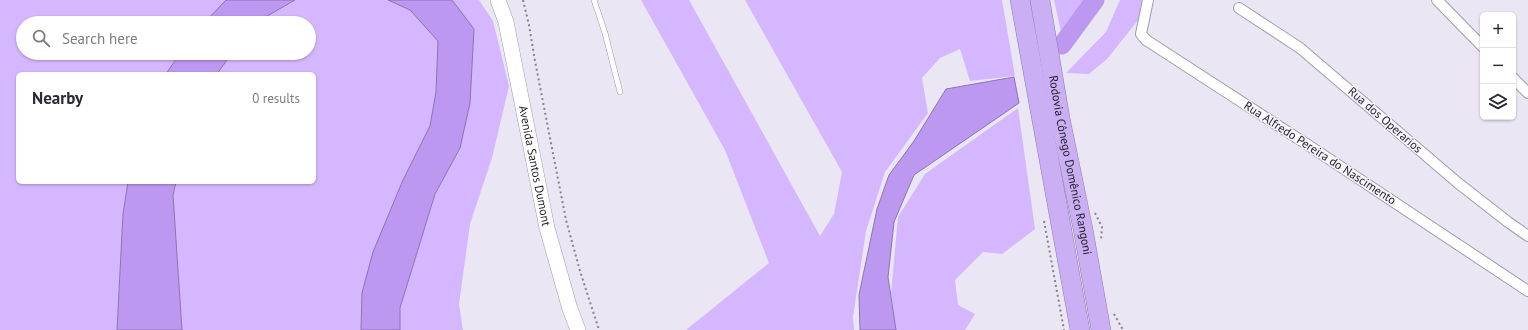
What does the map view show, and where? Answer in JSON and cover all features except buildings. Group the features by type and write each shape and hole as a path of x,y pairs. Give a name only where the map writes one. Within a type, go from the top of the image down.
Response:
{"highway":[{"name":"Rodovia Cônego Domênico Rangoni","path":"1020,0 1051,119 1083,229 1101,330"},
{"name":"Rodovia Cônego Domênico Rangoni","path":"1040,0 1058,201 1080,330"}],"main road":[{"name":"Avenida Santos Dumont","path":"498,0 506,22 547,228 570,309 578,330"}],"street":[{"name":"Rua Alfredo Pereira do Nascimento","path":"1148,0 1141,34 1146,40 1528,291"},
{"path":"1437,0 1480,44"},
{"name":"Rua dos Operarios","path":"1239,8 1300,48 1458,183 1528,236"},
{"path":"1516,81 1528,93"}],"lane":[{"path":"594,0 605,33 620,92"}],"path":[{"path":"523,0 566,220 580,271 599,330"}],"shaded area":[{"path":"0,0 226,0 211,16 16,16 16,60 175,60 167,72 16,72 16,184 128,184 123,214 117,330 0,330"},
{"path":"226,0 295,0 267,16 211,16"},
{"path":"295,0 388,0 410,10 438,41 436,92 430,126 403,181 362,293 361,330 182,330 173,194 176,184 316,184 316,72 218,72 227,60 316,60 316,16 267,16"},
{"path":"388,0 452,0 474,29 470,103 460,148 435,194 400,308 400,330 361,330 362,293 373,252 403,180 430,126 436,92 438,41 410,10"},
{"path":"452,0 479,0 493,21 509,86 492,158 470,224 459,304 463,330 400,330 400,309 435,194 460,148 474,29"},
{"path":"641,0 689,0 820,236 834,214 842,172 745,0 1002,0 1015,76 970,81 960,49 940,58 922,78 928,113 885,172 866,231 853,317 854,330 686,330 769,263 725,150"},
{"path":"1054,0 1088,0 1061,32"},
{"path":"1120,0 1145,0 1143,14 1107,59 1089,74 1066,73 1106,32"},
{"path":"175,60 227,60 218,72 167,72"},
{"path":"1014,77 1019,103 914,175 894,222 888,277 896,330 860,330 859,295 877,209 889,175 914,141 946,89"},
{"path":"1018,108 1035,229 1002,254 983,252 955,280 958,305 975,314 965,330 896,330 891,294 898,217 925,174"},
{"path":"128,184 176,184 173,195 182,330 117,330 123,214"}],"waterway":[{"path":"1062,45 1095,0"}]}
